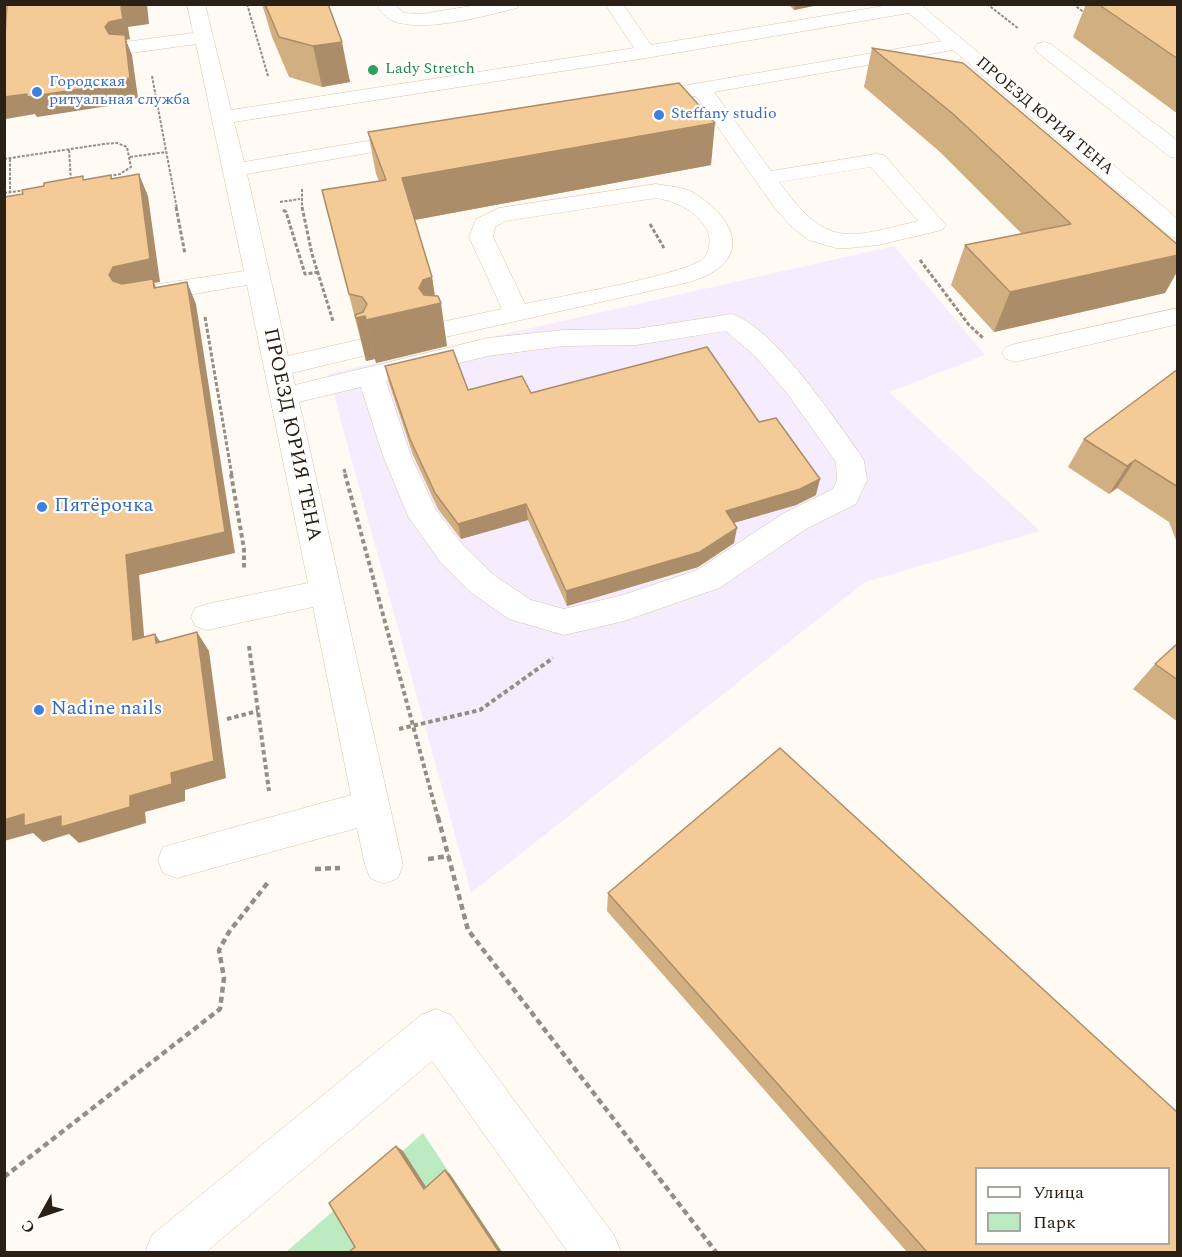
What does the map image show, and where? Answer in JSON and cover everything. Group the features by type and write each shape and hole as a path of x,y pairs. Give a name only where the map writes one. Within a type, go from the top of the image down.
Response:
{"street":[{"name":"ПРОЕЗД ЮРИЯ ТЕНА","path":"196,4 235,170 384,865"},
{"path":"385,4 390,12 401,18 422,19 511,4"},
{"path":"614,4 646,52"},
{"name":"ПРОЕЗД ЮРИЯ ТЕНА","path":"911,6 1178,231"},
{"path":"221,118 646,52 911,6"},
{"path":"124,48 203,37"},
{"path":"619,103 957,44"},
{"path":"1044,48 1178,152"},
{"path":"701,89 766,178 796,219 822,237 845,242 934,225 876,160 766,178"},
{"path":"235,170 431,136"},
{"path":"441,330 517,314 682,277 713,263 721,249 720,231 711,218 683,196 656,191 622,193 499,215 484,224 481,237 517,314"},
{"path":"133,296 257,276"},
{"path":"1015,353 1178,316"},
{"path":"282,397 488,347 563,338 636,337 731,322 763,349 797,387 850,461 852,480 845,496 795,521 708,579 624,608 564,622 521,609 484,585 452,554 423,516 397,456 371,376"},
{"path":"276,368 363,348"},
{"path":"207,617 324,592"},
{"path":"177,860 371,807"},
{"path":"169,1252 436,1030 597,1252"}],"path":[{"path":"247,4 268,76"},
{"path":"987,4 1044,48"},
{"path":"1073,4 1087,15"},
{"path":"1079,9 1087,7"},
{"path":"4,1177 220,1009 224,978 219,950 229,932 277,871 275,833 244,609 244,549 203,304 190,287 149,58 153,44"},
{"path":"4,159 117,144 127,147 131,167 120,174 108,176"},
{"path":"69,150 71,183 77,181"},
{"path":"130,158 166,152"},
{"path":"10,159 10,192"},
{"path":"305,179 300,199 334,322"},
{"path":"4,193 29,189"},
{"path":"622,193 682,277"},
{"path":"273,203 300,199"},
{"path":"279,207 286,212 305,274 319,272"},
{"path":"898,232 969,325 994,349 1015,353"},
{"path":"344,468 468,930 716,1252"},
{"path":"356,739 480,710 589,632 584,617"},
{"path":"227,719 258,711"},
{"path":"313,869 384,865 449,856"}],"shaded area":[{"path":"894,246 985,355 889,392 1040,531 865,582 471,893 328,374"}],"green space":[{"path":"423,1133 502,1252 286,1252"}],"building":[{"path":"7,4 143,4 121,7 123,19 109,22 105,27 109,34 125,35 130,78 106,82 107,85 27,97 27,94 4,97"},
{"path":"265,4 328,4 342,42 313,46 279,37"},
{"path":"1098,4 1178,4 1178,59"},
{"path":"872,48 963,63 1178,245 1178,255 1010,292 965,245 1071,224 952,113"},
{"path":"679,83 715,123 402,178 432,277 423,280 419,288 424,295 438,296 441,303 366,320 365,316 356,318 355,315 363,312 367,304 362,297 349,294 322,190 386,180 368,132"},
{"path":"139,174 150,259 113,267 109,275 113,281 122,284 153,279 154,288 187,282 225,532 126,555 133,640 155,634 156,643 197,632 214,761 171,773 172,784 130,796 130,807 61,827 61,816 24,826 24,814 4,820 4,197 23,194 22,190 44,186 44,183 83,176 83,180 111,175 111,179"},
{"path":"707,347 759,422 776,418 820,479 800,489 726,511 737,528 700,552 566,591 526,504 458,524 435,493 410,439 385,366 453,350 468,390 522,376 531,393"},
{"path":"1178,369 1178,487 1135,460 1127,466 1084,439"},
{"path":"1178,643 1178,680 1155,664"},
{"path":"780,748 1178,1113 1178,1252 927,1252 608,893"},
{"path":"396,1146 424,1189 445,1170 499,1252 349,1252 355,1247 329,1203"}],"place":[{"name":"Lady Stretch","path":"373,70"},
{"name":"Городская ритуальная служба","path":"37,92"},
{"name":"Steffany studio","path":"659,115"},
{"name":"Пятёрочка","path":"42,507"},
{"name":"Nadine nails","path":"39,710"}]}
